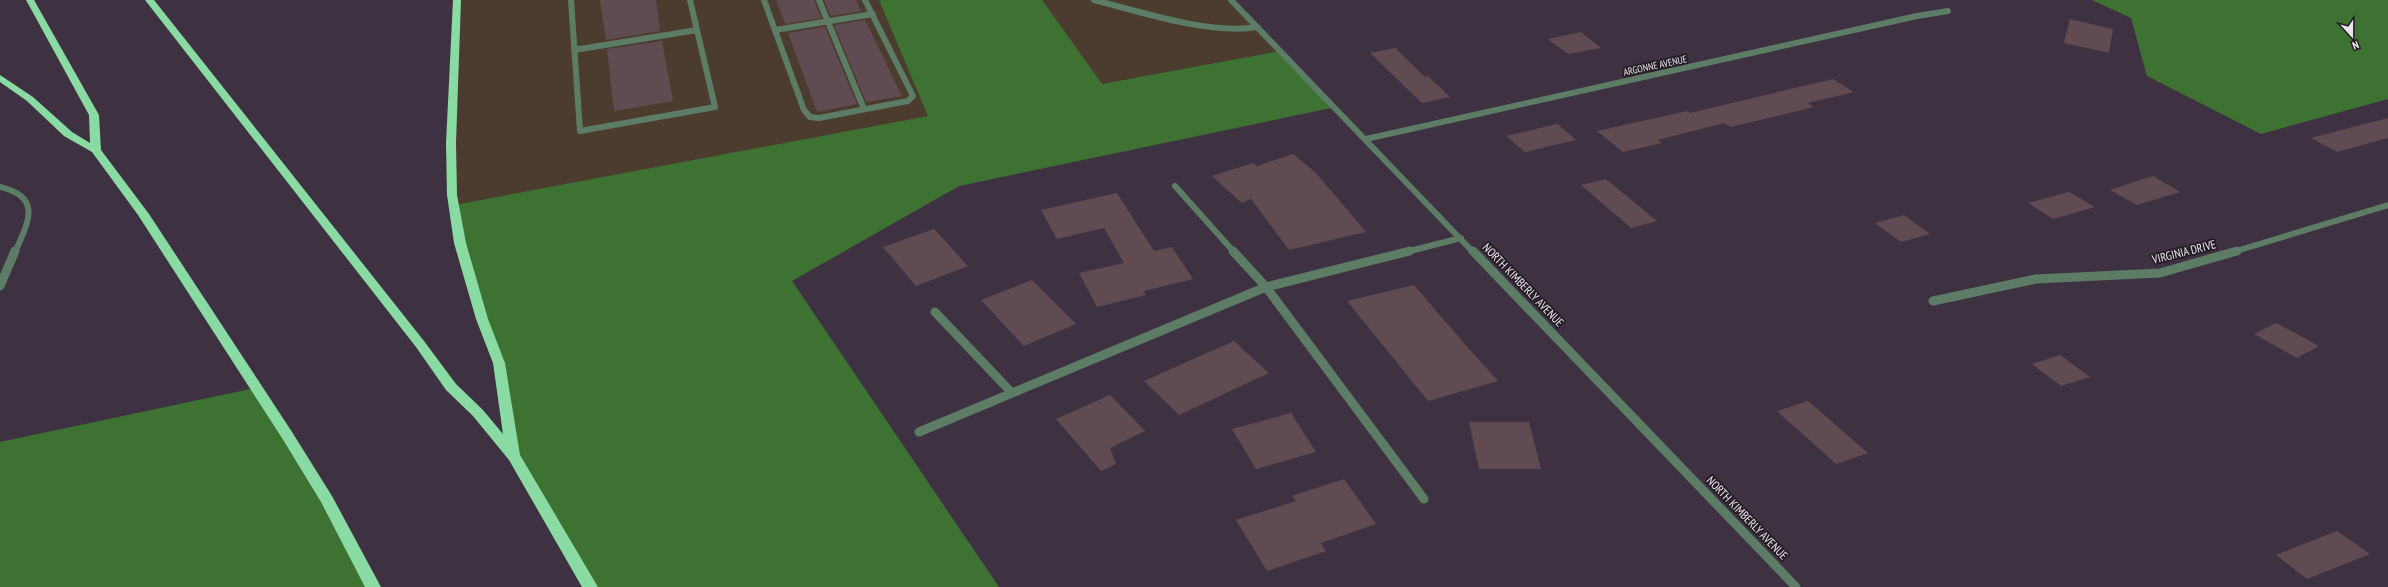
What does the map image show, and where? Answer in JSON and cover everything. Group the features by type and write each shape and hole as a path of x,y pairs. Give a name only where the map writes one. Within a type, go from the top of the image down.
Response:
{"highway":[{"path":"30,0 94,115 96,150"},
{"path":"149,0 420,344 447,382 478,413 514,457 590,587"},
{"path":"457,0 451,143 452,195 460,242 482,319 499,363 514,457"},
{"path":"0,78 30,99 68,134 96,150 143,214 287,435 327,500 373,587"}],"street":[{"path":"571,0 580,131 715,107 690,0"},
{"path":"764,0 804,110 810,117 819,118 908,101 913,96 865,0"},
{"path":"819,0 864,109"},
{"path":"1094,0 1215,29 1240,30 1257,27"},
{"name":"NORTH KIMBERLY AVENUE","path":"1231,0 1796,587"},
{"name":"ARGONNE AVENUE","path":"1366,139 1917,16 1948,11"},
{"path":"775,30 872,14"},
{"path":"574,50 697,30"},
{"path":"1175,186 1266,288 1424,499"},
{"path":"0,187 15,191 27,200 30,211 29,220 0,286"},
{"name":"VIRGINIA DRIVE","path":"1934,301 2036,279 2160,273 2299,233 2388,205"},
{"path":"919,432 1266,288 1461,238"},
{"path":"935,312 1012,393"}],"shaded area":[{"path":"457,0 1231,0 1280,51 454,205"}],"green space":[{"path":"879,0 1042,0 1102,84 1280,51 1336,107 959,186 792,281 999,587 590,587 514,457 499,363 454,205 928,116"},
{"path":"2092,0 2388,0 2388,99 2261,134 2147,76 2131,18"},
{"path":"255,388 373,587 0,587 0,442"}],"building":[{"path":"600,0 656,0 660,31 606,40"},
{"path":"776,0 814,0 821,18 785,24"},
{"path":"824,0 856,0 861,11 831,16"},
{"path":"2070,19 2113,29 2109,53 2064,43"},
{"path":"865,20 902,96 866,102 834,25"},
{"path":"825,27 857,104 817,112 788,33"},
{"path":"1581,32 1601,48 1568,54 1548,39"},
{"path":"662,41 673,101 614,111 607,49"},
{"path":"1395,48 1425,77 1428,76 1450,97 1422,103 1370,53"},
{"path":"1833,79 1854,92 1808,103 1814,107 1731,127 1724,123 1657,140 1662,143 1623,152 1597,131 1688,111 1690,113"},
{"path":"2388,118 2388,138 2337,152 2311,138"},
{"path":"1557,124 1576,140 1525,152 1506,136"},
{"path":"1293,154 1315,172 1366,232 1289,250 1251,199 1242,203 1212,176 1253,163 1257,166"},
{"path":"2153,176 2180,192 2137,205 2110,190"},
{"path":"1606,179 1657,221 1631,228 1581,185"},
{"path":"2069,192 2095,207 2053,219 2028,203"},
{"path":"1117,193 1154,251 1172,247 1193,279 1144,291 1146,295 1097,307 1079,273 1124,263 1104,228 1057,239 1041,210"},
{"path":"1904,215 1930,234 1901,242 1875,223"},
{"path":"934,229 968,266 916,286 883,247"},
{"path":"1032,280 1076,324 1024,346 981,300"},
{"path":"1414,285 1498,381 1428,401 1347,301"},
{"path":"2276,323 2319,346 2297,358 2254,334"},
{"path":"1234,341 1269,373 1179,415 1144,381"},
{"path":"2060,355 2090,377 2061,386 2032,364"},
{"path":"1110,395 1145,431 1110,448 1116,464 1101,471 1056,419"},
{"path":"1808,401 1868,453 1836,464 1777,411"},
{"path":"1291,413 1316,452 1256,469 1232,429"},
{"path":"1469,422 1529,422 1541,469 1479,469"},
{"path":"1344,479 1376,524 1321,543 1326,551 1267,571 1236,520 1296,501 1292,496"},
{"path":"2337,531 2370,554 2307,579 2276,555"}]}
